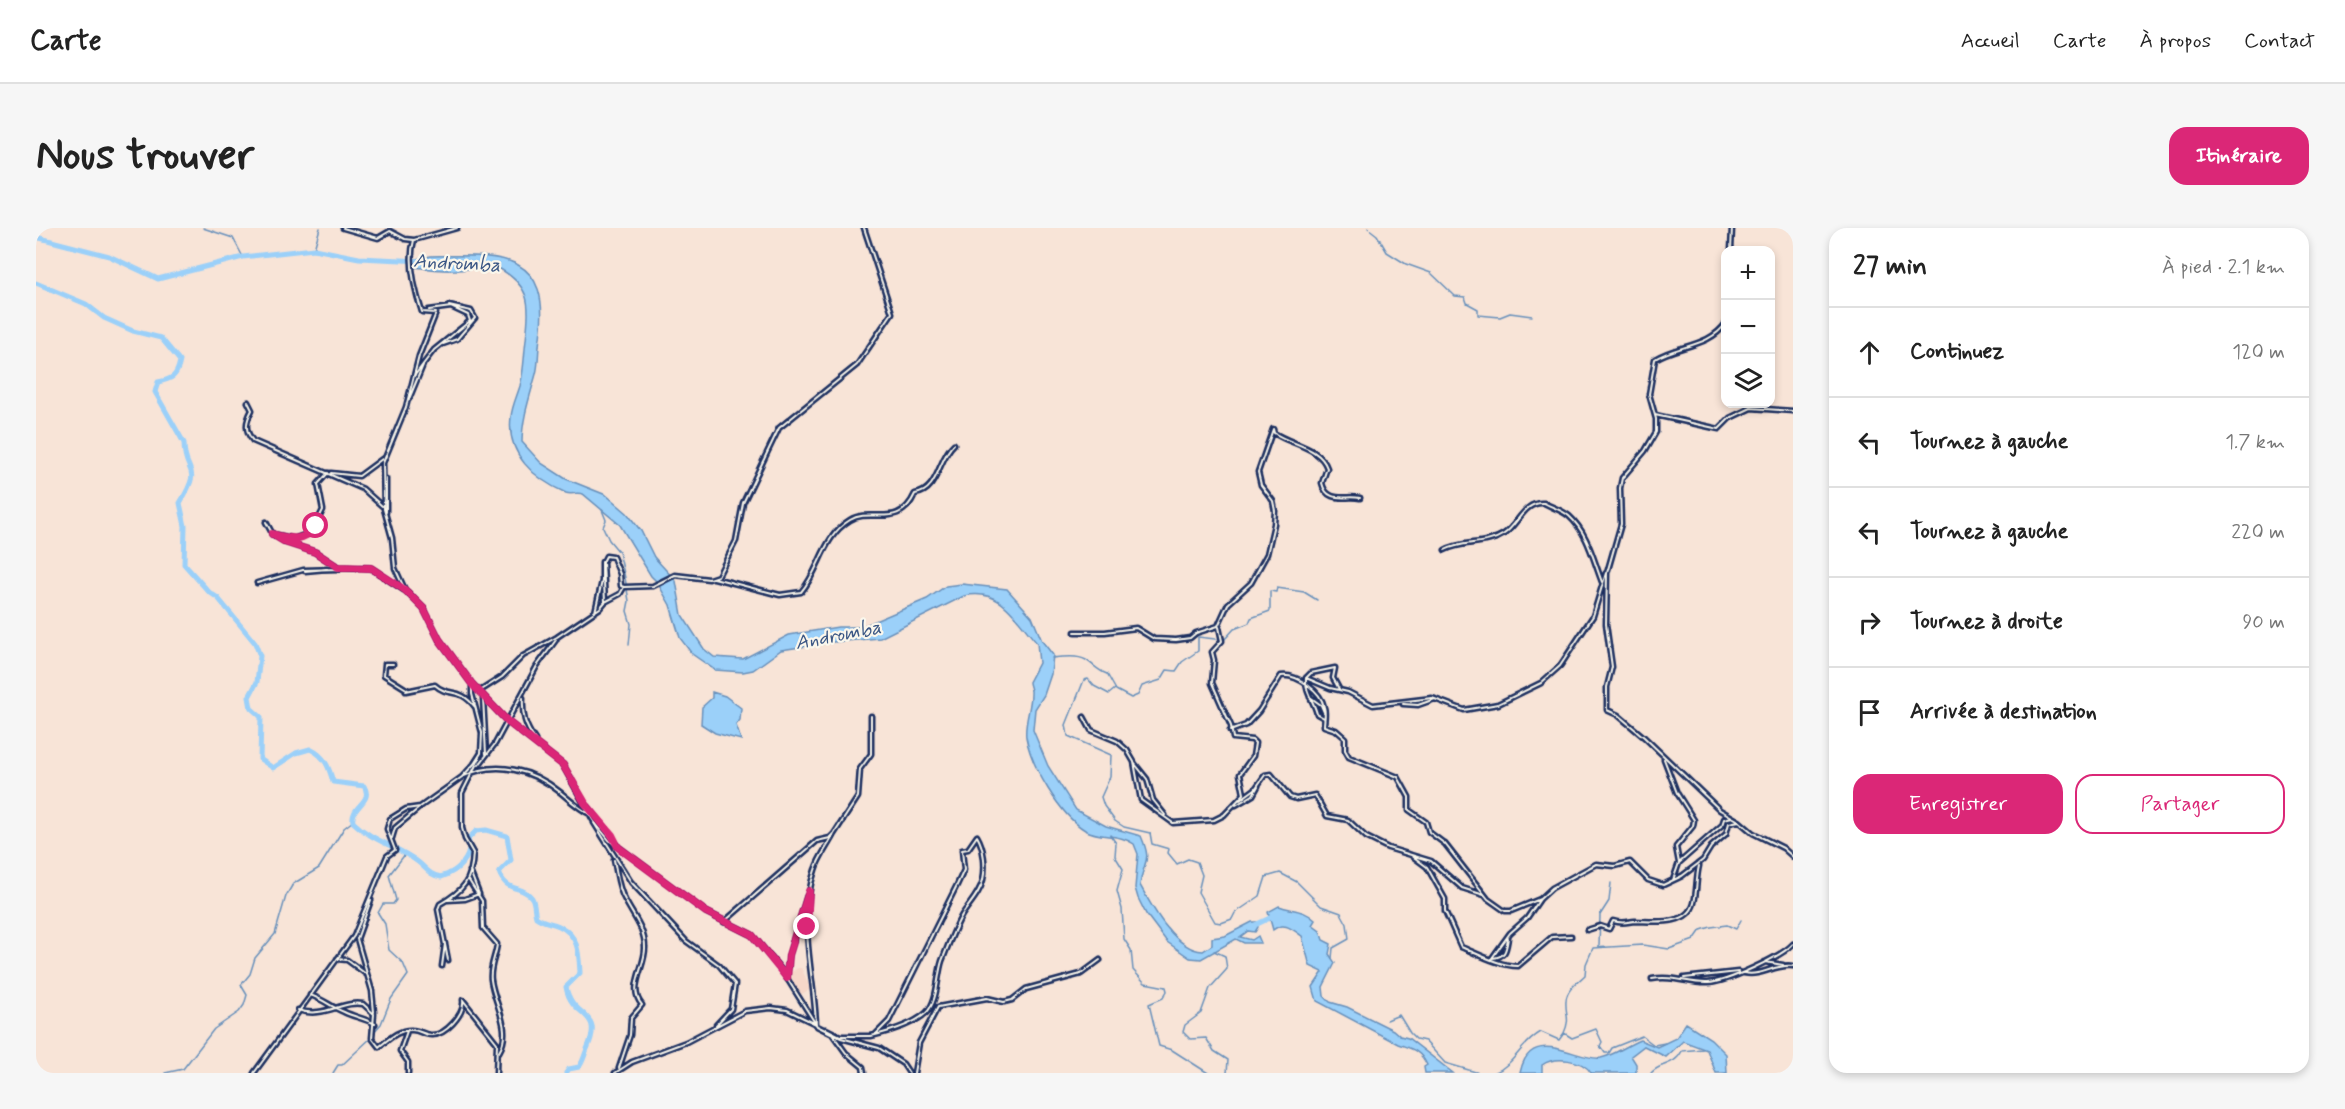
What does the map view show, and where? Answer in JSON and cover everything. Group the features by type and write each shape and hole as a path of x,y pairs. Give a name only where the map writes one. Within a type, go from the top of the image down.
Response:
{"street":[{"path":"343,228 378,238 390,231 405,239 414,240 457,228"},
{"path":"714,578 724,567 736,541 743,503 779,428 857,365 892,313 864,228"},
{"path":"1731,246 1732,228"},
{"path":"406,407 413,377 436,313 422,312 419,304 413,269 414,240"},
{"path":"426,312 440,307 460,306 471,311 475,318 457,339 440,345"},
{"path":"413,377 440,345 470,321 468,315 458,309 440,307"},
{"path":"1306,678 1373,705 1397,703 1418,705 1437,699 1464,710 1498,704 1540,683 1560,666 1593,616 1621,524 1622,478 1652,442 1657,428 1649,394 1655,358 1705,339 1718,333 1721,329"},
{"path":"328,473 359,476 365,474 384,457 425,360"},
{"path":"248,402 252,410 247,418 246,428 253,441 363,489 374,496 385,510"},
{"path":"1655,415 1719,429 1730,418 1751,408 1793,411"},
{"path":"1238,802 1244,794 1240,774 1254,756 1255,743 1252,740 1233,738 1229,720 1212,683 1212,649 1220,645 1222,641 1218,626 1228,604 1251,583 1268,548 1274,524 1273,501 1261,485 1258,472 1273,429 1287,442 1313,450 1319,455 1327,468 1322,483 1326,493 1334,497 1360,498"},
{"path":"595,612 606,556 613,557 620,574 621,586 653,586 672,576 714,578 780,595 801,592 822,560 826,543 836,531 853,518 889,515 910,506 915,494 923,493 931,485 944,454 954,444"},
{"path":"384,457 385,510 395,568 405,590"},
{"path":"272,534 294,539 312,532 323,510 318,484 328,473"},
{"path":"1445,550 1452,545 1498,537 1508,531 1529,508 1544,503 1567,515 1575,523 1587,540 1602,582"},
{"path":"266,522 272,534 341,567"},
{"path":"604,560 605,602"},
{"path":"1608,566 1606,624 1612,667 1605,707 1644,737 1664,758 1694,782 1720,810 1735,817 1754,833 1793,855"},
{"path":"257,583 303,570 341,567 371,568 405,590 424,609 439,639 479,692 508,722 563,765 612,854 631,882 678,933 718,965 735,984 731,1009 714,1027"},
{"path":"479,692 502,677 523,656 557,638 595,612 605,602 620,594 626,586"},
{"path":"1075,632 1105,632 1136,628 1154,639 1176,640 1190,638 1196,633 1218,626"},
{"path":"448,960 438,909 445,901 461,891 468,879 473,852 465,839 462,828 462,793 524,695 537,666 557,638"},
{"path":"393,664 385,664 384,675 407,691 433,685 443,691 457,691 470,700 478,712"},
{"path":"1324,718 1317,714 1316,706 1308,696 1306,678 1311,673 1335,668 1333,681 1340,690"},
{"path":"1230,731 1246,725 1259,711 1281,676 1294,677 1322,701 1326,728 1336,730 1345,738 1349,757 1378,770 1390,772 1401,780 1409,798 1409,810 1426,822 1429,832 1445,844 1468,877 1497,906 1511,911 1540,899"},
{"path":"472,684 472,694 482,734 481,753 477,767"},
{"path":"524,695 523,717 527,730 536,742"},
{"path":"483,696 486,754"},
{"path":"1308,696 1321,705 1324,714"},
{"path":"787,978 789,955 815,868 858,797 857,778 871,754 871,716"},
{"path":"1084,717 1091,730 1117,741 1147,779 1153,800 1173,824 1214,820 1258,785"},
{"path":"462,777 481,753"},
{"path":"1664,758 1677,794 1694,818 1694,824 1676,847 1679,863"},
{"path":"1134,762 1138,794 1144,803 1166,817"},
{"path":"392,838 395,828 462,777 474,771 507,767 535,776 591,815"},
{"path":"1234,806 1246,801 1265,775 1271,774 1290,796 1296,799 1315,795 1327,816 1348,820 1366,837 1394,850 1431,861 1462,888 1486,896"},
{"path":"585,803 612,835 618,847"},
{"path":"254,1073 354,936 387,856 394,850 392,838 387,829 390,819 406,809 420,807"},
{"path":"1673,880 1679,863 1722,825 1724,819 1735,817"},
{"path":"593,820 618,847 724,922 752,935 787,978 816,1024"},
{"path":"1492,958 1509,935 1527,918 1540,899 1552,888 1596,864 1616,866 1630,862 1654,883 1663,885 1700,863 1726,834 1729,823 1739,821"},
{"path":"724,922 816,841 830,838 834,834"},
{"path":"821,1028 847,1037 875,1035 918,1018 931,1007 945,953 961,917 980,890 983,881 984,853 976,836 968,849 962,850 964,870 950,903 889,1021 875,1035"},
{"path":"1409,853 1427,867 1445,899 1445,910 1461,946 1492,958 1501,965 1518,966 1552,937 1570,936"},
{"path":"612,854 625,901 638,921 645,947 636,984 638,999 642,1005 631,1018 630,1035 619,1068 615,1073"},
{"path":"1587,930 1598,927 1609,929 1613,921 1624,925 1633,921 1653,923 1686,914 1694,903 1700,863"},
{"path":"469,870 482,906 480,918 483,928 498,944 491,980 503,1020 504,1042 499,1052 496,1073"},
{"path":"468,879 478,894"},
{"path":"809,891 806,949 814,982 816,1024"},
{"path":"373,892 357,939 368,976 375,1024 372,1038 377,1047 388,1038 407,1030 413,1029 433,1035 440,1033 460,1015 463,1000 494,1037 499,1052"},
{"path":"445,901 465,899 478,894"},
{"path":"1492,958 1500,958 1505,953 1509,935"},
{"path":"442,966 446,941"},
{"path":"1652,979 1665,976 1707,983 1721,982 1765,962 1793,944"},
{"path":"337,958 347,960 368,976"},
{"path":"914,1073 919,1043 938,1006 987,998 1004,1002 1012,1000 1026,988 1081,974 1100,960"},
{"path":"1765,962 1793,966"},
{"path":"1683,978 1710,973 1762,974 1784,965"},
{"path":"310,995 326,1000 339,1009 375,1024"},
{"path":"298,1010 339,1009 355,1002 363,1004 374,1014"},
{"path":"619,1068 677,1046 746,1011 771,1008 796,1013 834,1035 879,1048 903,1064 909,1073"},
{"path":"407,1030 400,1051 408,1062 408,1073"},
{"path":"834,1035 846,1053 863,1067 864,1073"}],"shaded area":[{"path":"801,968 811,989 800,995 789,978 790,973"}],"water":[{"path":"431,256 499,258 529,273 538,288 542,309 538,365 525,416 522,442 541,463 566,479 606,495 627,513 641,531 654,557 676,581 682,615 704,649 714,657 743,659 789,635 838,627 861,627 927,599 946,586 962,584 1007,589 1032,617 1042,641 1053,655 1051,674 1044,695 1035,709 1033,730 1048,766 1076,810 1106,826 1141,836 1147,857 1140,885 1166,926 1183,943 1193,949 1203,951 1212,945 1212,938 1225,936 1252,922 1257,922 1258,927 1255,932 1248,931 1240,937 1252,940 1258,936 1261,943 1244,943 1236,939 1201,959 1190,958 1167,942 1146,914 1138,898 1135,888 1138,854 1134,844 1122,838 1085,830 1075,823 1057,802 1040,775 1026,737 1031,697 1029,682 1039,663 1037,643 1015,616 998,601 977,594 964,596 880,638 781,650 753,670 743,672 715,670 692,654 680,638 670,605 620,525 583,494 566,493 543,480 533,473 518,454 511,430 513,405 522,375 528,315 526,296 522,288 506,272 493,265 454,270 415,267 415,259"},
{"path":"712,692 725,696 741,708 740,720 736,725 741,740 715,733 701,724 702,707 712,698"},
{"path":"1279,906 1311,916 1315,920 1312,925 1320,931 1323,940 1331,944 1329,954 1335,963 1323,987 1324,996 1330,1002 1347,1007 1393,1030 1400,1036 1408,1038 1453,1073 1425,1073 1424,1067 1427,1065 1415,1051 1317,1001 1313,987 1323,972 1310,966 1302,936 1284,926 1273,930 1268,912"},
{"path":"1686,1023 1711,1039 1726,1054 1727,1073 1716,1073 1707,1050 1683,1041 1666,1057 1644,1046 1631,1056 1636,1064 1636,1073 1591,1073 1587,1068 1575,1062 1554,1060 1542,1065 1542,1073 1520,1073 1525,1058 1534,1050 1544,1047 1556,1048 1591,1058 1601,1058 1640,1040 1657,1047 1676,1038"}],"waterway":[{"path":"203,228 233,238 243,257"},
{"path":"314,249 320,228"},
{"path":"1368,228 1377,235 1387,252 1406,264 1431,273 1455,296 1465,297 1467,303 1478,309 1478,315 1500,317 1510,313 1532,316"},
{"name":"Andromba","path":"36,237 109,256 158,279 243,257 314,249 359,258 422,261"},
{"path":"36,283 86,304 104,318 133,331 161,338 180,361 176,373 171,378 158,382 155,392 184,443 192,475 191,482 180,503 185,526 184,564 209,592 218,598 255,643 260,656 257,682 249,697 251,708 261,717 260,759 273,768 296,753 310,749 315,752 326,762 333,782 364,786 366,796 355,812 353,822 368,834 410,856 437,876 447,875 463,863 469,852 468,839 476,831 486,830 507,836 511,860 499,872 502,879 510,886 528,894 533,900 536,917 566,930 571,934 577,946 580,973 566,987 574,1005 590,1021 592,1036 579,1067 569,1069 566,1073"},
{"path":"602,510 606,520 603,527 609,540 619,552 625,578 629,601 627,611 631,624 629,645"},
{"path":"1052,658 1074,657 1086,660 1107,674 1116,690 1131,698 1138,695 1142,686 1161,680 1167,670 1176,671 1182,662 1198,651 1198,637 1224,640 1234,629 1249,623 1251,618 1270,611 1270,591 1276,592 1277,588 1304,592 1317,600"},
{"path":"1115,689 1109,694 1094,686 1088,679 1084,680 1066,725 1068,736 1111,755 1110,777 1101,797 1104,806 1115,821 1124,827 1150,833 1152,844 1169,849 1168,853 1177,864 1188,859 1197,862 1202,875 1198,892 1215,922 1221,923 1232,919 1235,913 1260,896 1266,877 1280,873 1297,882 1321,906 1341,913 1347,924 1349,939 1333,948 1332,958"},
{"path":"165,1073 183,1069 214,1029 239,1012 247,995 241,985 250,974 255,958 275,934 286,896 293,884 319,868 344,828 353,821"},
{"path":"1110,835 1116,843 1115,856 1123,869 1117,891 1122,909 1124,939 1131,950 1133,970 1145,983 1166,987 1167,991 1163,998 1149,1004 1159,1046 1172,1050 1208,1073"},
{"path":"373,1033 381,1024 391,999 408,975 403,963 389,950 385,924 378,913 383,904 393,904 396,900 389,875 406,853"},
{"path":"1599,947 1600,915 1609,901 1611,883"},
{"name":"Andromba","path":"1253,926 1274,916"},
{"path":"1564,1033 1568,993 1585,975 1586,964 1593,948 1643,945 1669,949 1694,940 1701,930 1711,927 1727,925 1736,929 1741,920"},
{"path":"1214,951 1225,956 1227,969 1210,988 1201,1013 1185,1025 1183,1032 1190,1039 1206,1038 1214,1051 1228,1060 1227,1073"},
{"path":"1387,1020 1399,1015 1410,1033 1416,1039 1425,1041 1445,1063 1479,1073"},
{"path":"1494,1073 1541,1032 1559,1040 1564,1033 1572,1038 1596,1029 1602,1042 1600,1046 1605,1053 1642,1036 1654,1045 1665,1043"},
{"path":"333,1073 338,1065 342,1065 372,1037"},
{"path":"1651,1073 1675,1060 1682,1051 1703,1049"}],"route":[{"path":"316,526 312,532 299,539 272,534 287,543 315,552 338,567 371,568 405,590 424,609 439,639 472,684 508,722 556,757 563,765 585,803 612,835 621,850 679,890 706,912 752,935 787,978 789,955 809,891 807,927"}]}
